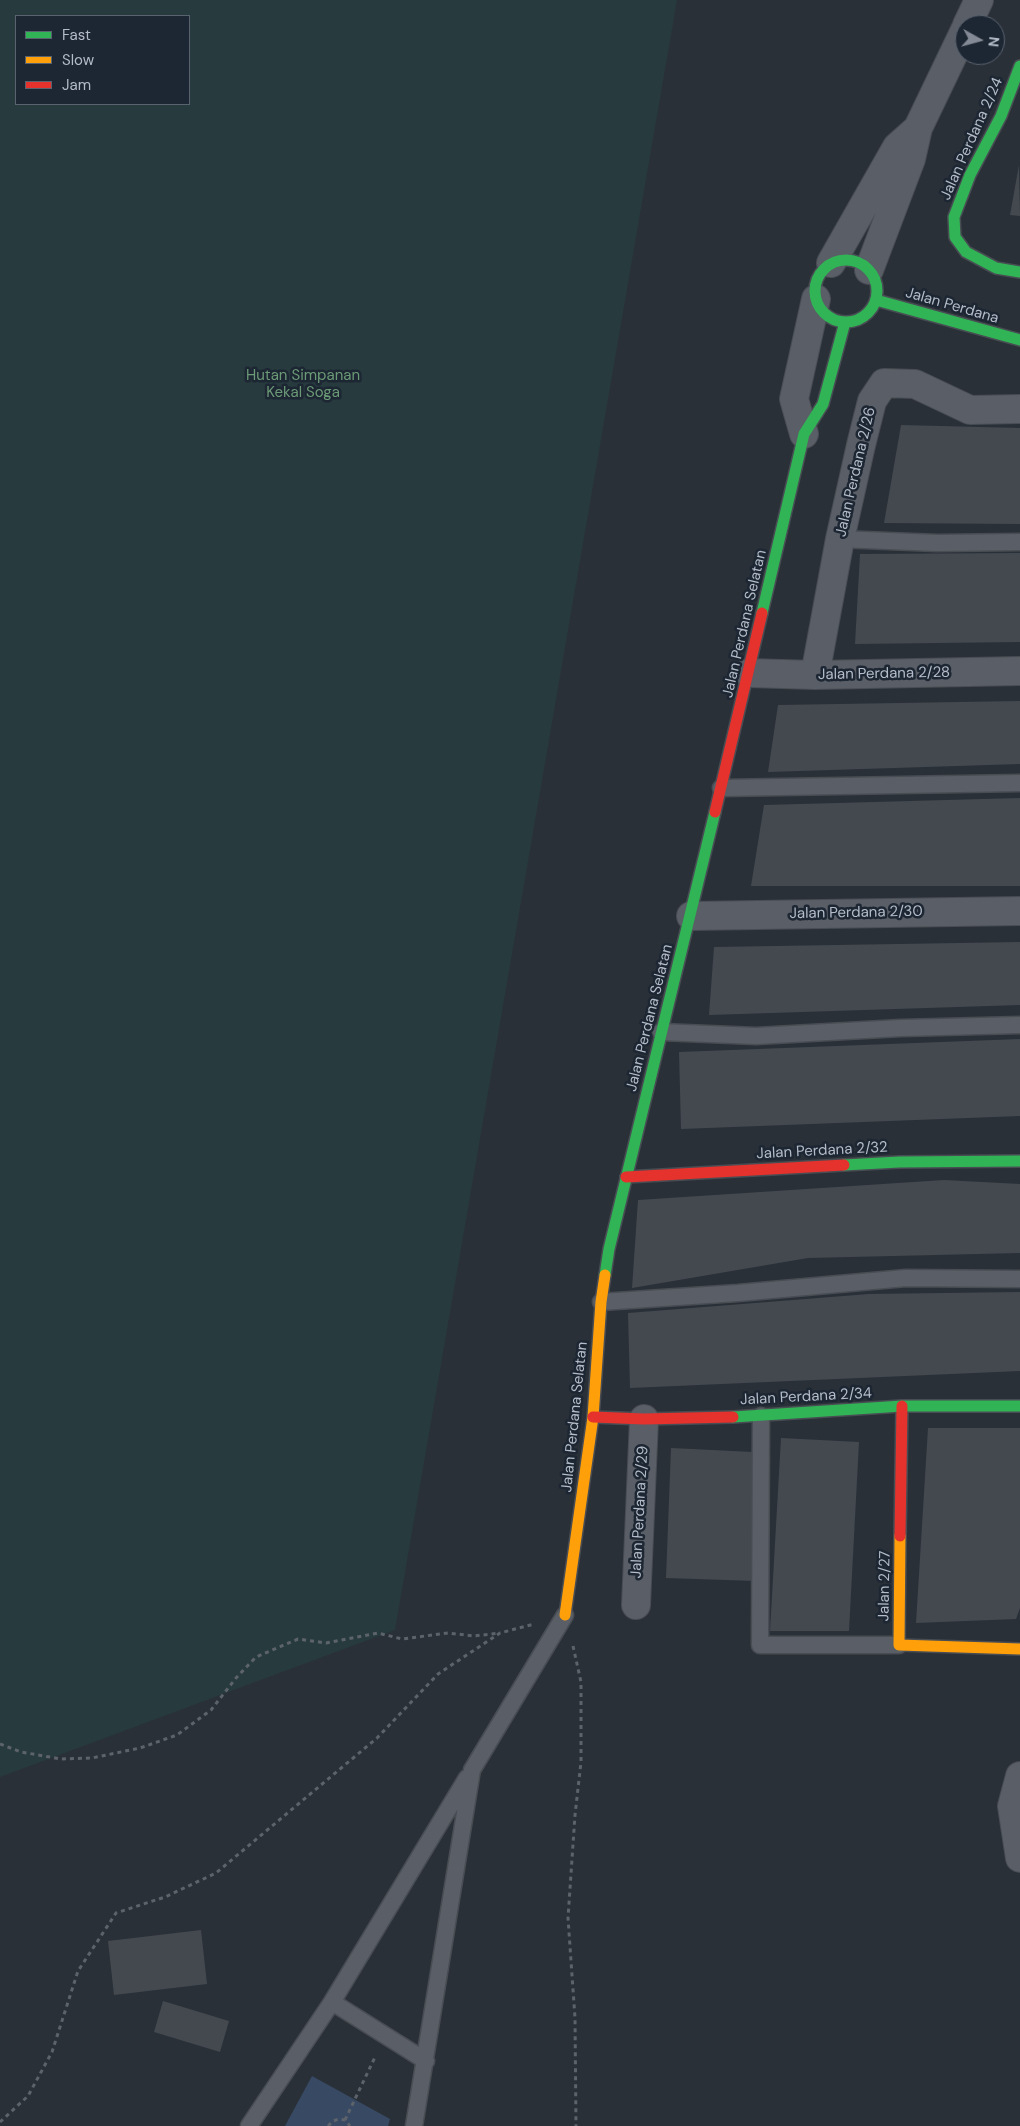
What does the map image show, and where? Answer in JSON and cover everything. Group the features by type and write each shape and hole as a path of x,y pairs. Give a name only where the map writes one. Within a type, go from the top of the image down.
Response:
{"street":[{"path":"972,15 979,0"},
{"path":"870,270 911,159 918,128 955,51"},
{"name":"Jalan Perdana 2/24","path":"1020,66 1001,116 959,199 954,216 955,237 966,252 996,268 1020,272"},
{"path":"831,264 897,147 918,128"},
{"path":"841,260 852,260 870,270 877,289 876,300 864,316 845,322 827,315 820,308 816,298 815,288 817,279 823,270 831,264 841,260"},
{"path":"804,434 794,399 816,298"},
{"name":"Jalan Perdana","path":"876,300 1020,340"},
{"name":"Jalan Perdana Selatan","path":"565,1615 593,1417 601,1302 609,1249 691,916 804,434 823,404 845,322"},
{"name":"Jalan Perdana 2/26","path":"815,675 840,539 872,401 884,383 915,384 970,410 1020,409"},
{"name":"Jalan Perdana 2/28","path":"749,673 815,675 1020,671"},
{"name":"Jalan Perdana 2/30","path":"691,916 1020,911"},
{"name":"Jalan Perdana 2/32","path":"626,1177 899,1162 1020,1161"},
{"name":"Jalan Perdana 2/34","path":"593,1417 644,1419 761,1416 902,1406 1020,1406"},
{"name":"Jalan 2/27","path":"899,1645 902,1406"},
{"name":"Jalan Perdana 2/29","path":"636,1605 644,1419"},
{"path":"899,1645 1020,1648"},
{"path":"1020,1776 1012,1806 1020,1858"}],"lane":[{"path":"1001,116 1020,116"},
{"path":"840,539 936,543 1020,542"},
{"path":"720,788 1020,783"},
{"path":"661,1032 756,1036 901,1028 1020,1025"},
{"path":"601,1302 738,1293 906,1278 1020,1279"},
{"path":"761,1416 760,1645 899,1645"},
{"path":"249,2126 332,2002 565,1615"},
{"path":"414,2126 472,1770"},
{"path":"332,2002 426,2061"}],"path":[{"path":"0,1744 21,1752 61,1759 92,1758 140,1748 177,1735 211,1710 236,1678 256,1657 298,1639 326,1643 378,1633 402,1638 448,1633 474,1636 500,1633 565,1615 581,1682 581,1762 575,1815 568,1918 574,2018 576,2126"},
{"path":"0,2122 28,2096 52,2052 78,1971 116,1913 165,1897 216,1873 376,1738 438,1674 500,1633"},
{"path":"345,2120 385,2036"},
{"path":"328,2126 339,2118 345,2120 350,2126"}],"green space":[{"name":"Hutan Simpanan Kekal Soga","path":"0,0 677,0 395,1630 0,1777"}],"water":[{"path":"312,2076 390,2119 388,2126 285,2126"}],"building":[{"path":"1019,165 1020,216 1010,215"},
{"path":"901,425 1020,428 1020,524 884,523"},
{"path":"1020,553 1020,642 855,644 860,554"},
{"path":"1020,701 1020,764 768,772 778,705"},
{"path":"1020,798 1020,886 751,886 764,805"},
{"path":"1020,942 1020,1005 709,1015 714,947"},
{"path":"1020,1039 1020,1116 681,1129 679,1052"},
{"path":"944,1180 1020,1184 1020,1253 808,1258 632,1288 638,1200"},
{"path":"1020,1292 1020,1371 630,1388 628,1313 869,1294"},
{"path":"928,1428 1020,1428 1020,1608 1016,1619 916,1623"},
{"path":"781,1438 859,1442 849,1631 770,1631"},
{"path":"671,1448 753,1452 756,1581 666,1578"},
{"path":"201,1930 207,1984 114,1995 108,1941"},
{"path":"163,2001 229,2021 220,2052 154,2032"}],"traffic: fast":[{"path":"1020,66 1001,116 970,175 954,217 955,237 966,252 996,268 1020,272"},
{"path":"846,260 863,265 868,269 872,274 877,291 872,308 868,313 863,317 846,322 829,317 824,313 820,308 815,291 820,274 824,269 829,265 846,260"},
{"path":"876,300 1020,340"},
{"path":"762,613 804,434 823,404 845,322"},
{"path":"605,1275 609,1249 715,812"},
{"path":"844,1165 899,1162 1020,1161"},
{"path":"733,1417 902,1406 1020,1406"}],"traffic: slow":[{"path":"565,1615 593,1417 601,1302 605,1275"},
{"path":"900,1536 899,1645 1020,1649"}],"traffic: jam":[{"path":"715,812 762,613"},
{"path":"626,1177 844,1165"},
{"path":"900,1536 902,1406"},
{"path":"593,1417 644,1419 733,1417"}]}
